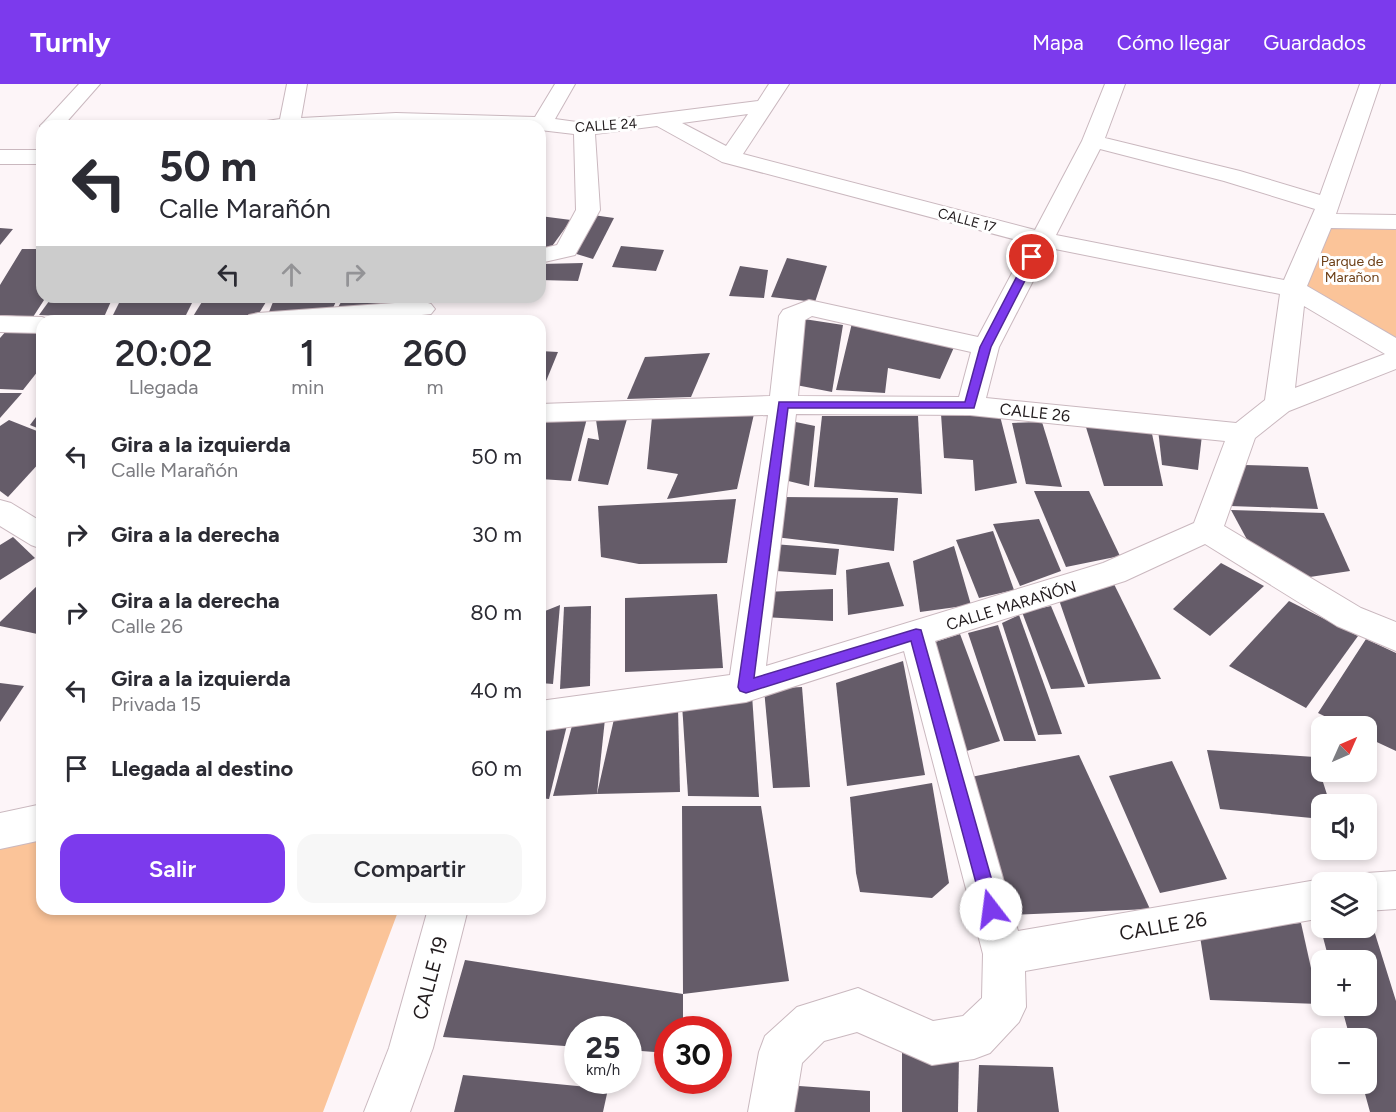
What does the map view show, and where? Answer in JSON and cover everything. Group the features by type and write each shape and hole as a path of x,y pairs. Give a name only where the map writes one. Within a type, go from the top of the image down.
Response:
{"street":[{"path":"57,120 90,84"},
{"path":"291,120 297,84"},
{"path":"544,120 565,84"},
{"path":"730,157 779,84"},
{"path":"970,406 986,347 1093,141 1115,84"},
{"path":"1279,404 1293,289 1325,213 1370,84"},
{"name":"CALLE 24","path":"546,124 584,129 764,106"},
{"name":"CALLE 24","path":"375,120 425,120"},
{"name":"CALLE 17","path":"662,120 730,157 1041,239 1293,289 1396,349"},
{"path":"546,255 566,250 588,210 584,129"},
{"path":"21,157 36,141"},
{"path":"1093,141 1232,176 1325,213 1396,222"},
{"path":"746,687 783,405 792,316 808,308 986,347"},
{"path":"340,315 423,309"},
{"path":"0,324 36,325"},
{"path":"1396,359 1279,404 1242,433 1207,530 1349,617 1396,637"},
{"name":"CALLE 26","path":"546,413 783,405 970,406 1242,433"},
{"path":"0,511 36,530"},
{"name":"CALLE MARAÑÓN","path":"546,715 746,687 1114,572 1207,530"},
{"path":"771,1112 781,1052 812,1022 858,1010 932,1043 974,1037 1004,1007 1004,954 916,634"},
{"path":"0,831 36,823"},
{"path":"1377,891 1396,890"},
{"name":"CALLE 26","path":"1004,954 1311,900"},
{"name":"CALLE 19","path":"387,1112 411,1048 446,915"},
{"name":"CALLE 19","path":"408,1112 411,1048"}],"green space":[{"name":"Parque de Marañon","path":"1322,221 1396,222 1396,349 1293,289"},
{"path":"36,833 36,915 397,915 323,1112 0,1112 0,842"}],"building":[{"path":"593,215 614,218 593,259 570,252"},
{"path":"546,217 571,220 550,249 546,249"},
{"path":"0,228 13,229 0,245"},
{"path":"621,246 664,250 656,271 612,267"},
{"path":"22,249 36,249 36,303 42,303 33,317 0,315 0,285"},
{"path":"787,258 827,266 815,302 771,297"},
{"path":"583,263 578,281 546,280 546,264"},
{"path":"740,266 768,270 764,298 729,296"},
{"path":"48,303 110,303 105,315 39,315"},
{"path":"119,303 192,303 186,315 113,315"},
{"path":"201,303 265,303 258,315 194,315"},
{"path":"273,303 335,303 333,308 269,312"},
{"path":"340,303 421,303 419,306 337,309"},
{"path":"804,319 843,325 832,392 796,385"},
{"path":"852,323 955,345 940,379 888,368 885,393 836,390"},
{"path":"36,329 36,374 23,390 0,389 0,338 7,330"},
{"path":"546,351 558,352 546,381"},
{"path":"710,353 691,397 627,399 645,357"},
{"path":"0,393 22,393 0,418"},
{"path":"754,414 737,489 667,499 678,474 647,469 652,417"},
{"path":"941,414 1000,416 1017,483 975,491 973,460 944,458"},
{"path":"822,416 918,416 922,494 814,487"},
{"path":"36,417 36,428 30,425"},
{"path":"587,418 571,481 546,479 546,420"},
{"path":"627,419 608,485 578,481 588,438 599,440 596,420"},
{"path":"9,420 36,431 36,467 8,497 0,491 0,426"},
{"path":"791,421 815,426 809,486 780,479"},
{"path":"1042,422 1062,487 1026,484 1012,423"},
{"path":"1085,424 1151,429 1163,486 1104,486"},
{"path":"1158,429 1202,435 1198,470 1162,465"},
{"path":"1245,465 1308,467 1318,509 1230,506"},
{"path":"1034,491 1089,491 1120,556 1066,567"},
{"path":"781,497 898,498 894,551 775,537"},
{"path":"736,499 727,563 639,564 601,557 598,506"},
{"path":"1231,510 1324,513 1350,571 1303,578 1251,547"},
{"path":"1039,519 1061,571 1020,586 993,524"},
{"path":"993,531 1014,590 979,598 956,540"},
{"path":"13,537 35,558 0,580 0,545"},
{"path":"773,544 839,549 836,575 776,571"},
{"path":"954,546 971,605 920,612 913,561"},
{"path":"889,562 904,606 848,615 846,570"},
{"path":"1221,563 1264,586 1210,636 1173,609"},
{"path":"1112,580 1161,679 1088,684 1059,600"},
{"path":"36,587 36,634 0,626 0,622"},
{"path":"833,589 833,621 764,617 765,592"},
{"path":"717,594 723,668 625,672 625,598"},
{"path":"1289,601 1358,636 1306,708 1229,666"},
{"path":"560,605 553,684 546,683 546,611"},
{"path":"591,606 590,686 560,689 564,607"},
{"path":"1051,606 1085,687 1051,689 1022,612"},
{"path":"1019,615 1062,734 1038,735 1002,623"},
{"path":"998,625 1036,741 1004,741 968,633"},
{"path":"960,634 1000,741 960,753 932,643"},
{"path":"1366,639 1396,653 1396,751 1377,742 1377,716 1324,716 1318,713"},
{"path":"903,661 925,775 847,786 836,683"},
{"path":"0,683 24,686 0,722"},
{"path":"802,687 810,787 773,788 764,689"},
{"path":"752,695 759,797 688,796 682,704"},
{"path":"678,708 680,792 597,794 614,719"},
{"path":"605,719 597,794 553,796 573,722"},
{"path":"568,721 549,799 546,799 546,727"},
{"path":"1207,750 1311,757 1311,782 1323,782 1327,794 1311,794 1311,818 1220,809"},
{"path":"1079,755 1150,909 1009,915 971,777"},
{"path":"1172,761 1227,879 1160,893 1109,776"},
{"path":"932,783 949,883 932,898 860,892 856,873 850,797"},
{"path":"682,806 761,806 789,981 683,994"},
{"path":"1301,923 1311,968 1311,1004 1210,1000 1199,930"},
{"path":"1323,938 1376,938 1396,1001 1396,1112 1370,1112 1365,1094 1377,1094 1377,1028 1347,1028 1344,1016 1377,1016 1377,950 1326,950"},
{"path":"465,960 683,994 683,1016 654,1016 654,1052 642,1051 642,1016 564,1016 564,1046 443,1037"},
{"path":"902,1048 959,1055 958,1112 902,1112"},
{"path":"979,1065 1053,1067 1059,1112 977,1112"},
{"path":"463,1075 564,1085 564,1094 607,1094 603,1112 454,1112"},
{"path":"785,1085 870,1091 870,1112 780,1112"}],"route":[{"path":"991,909 916,634 746,687 783,405 970,406 986,347 1032,257"}]}
